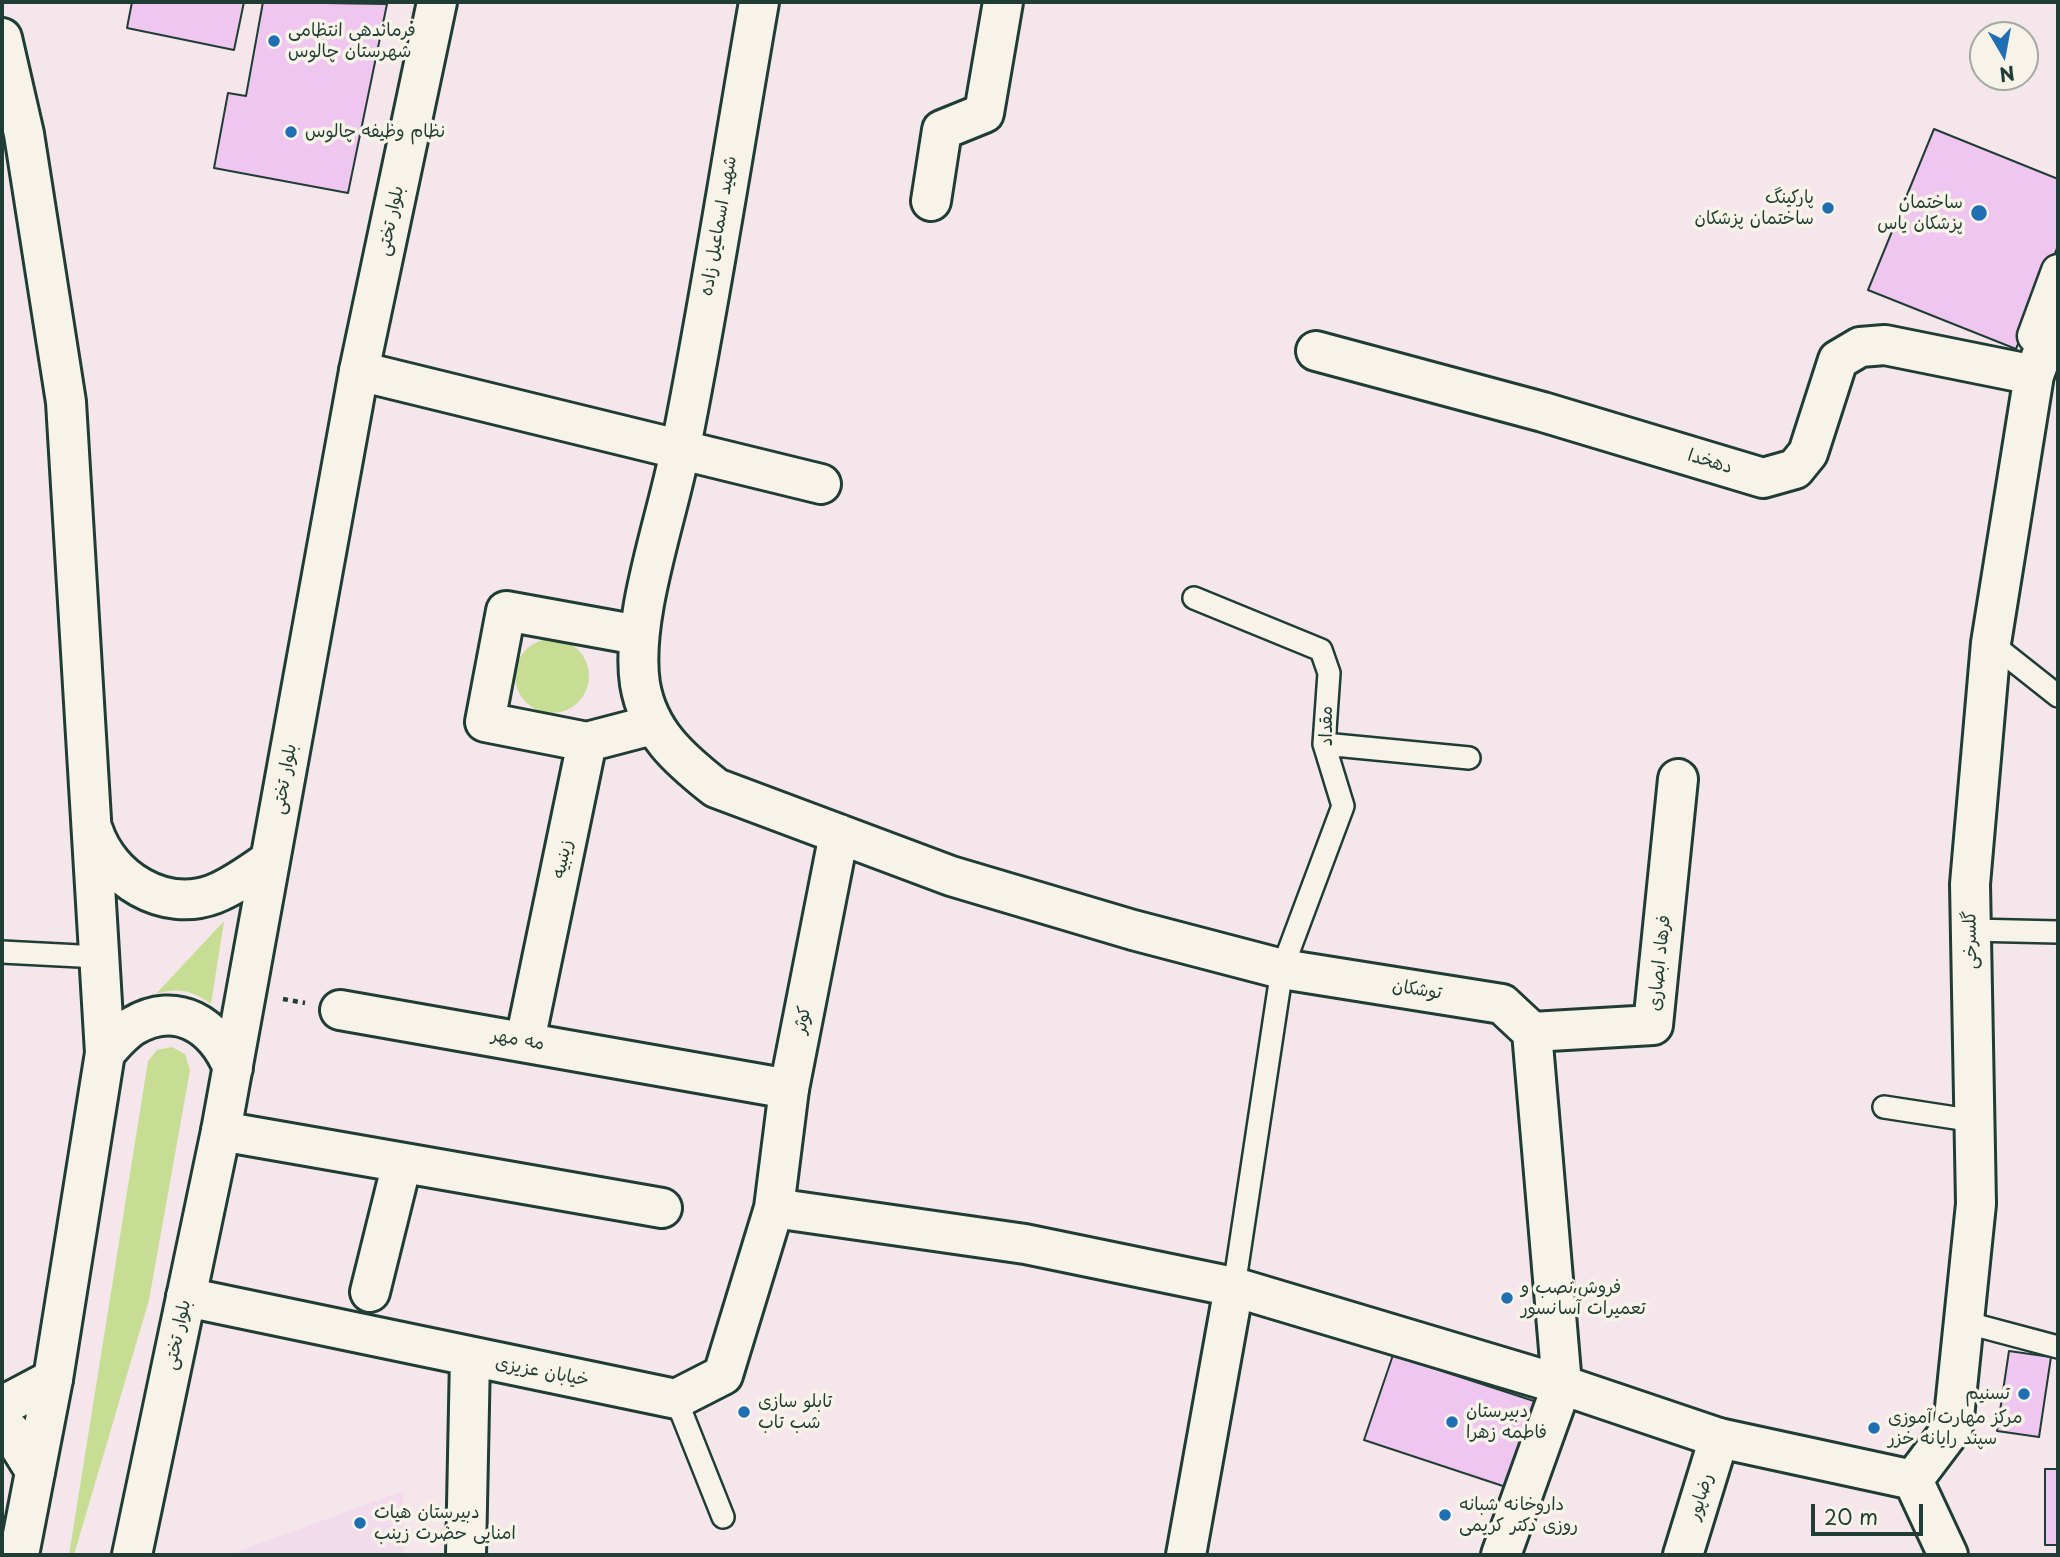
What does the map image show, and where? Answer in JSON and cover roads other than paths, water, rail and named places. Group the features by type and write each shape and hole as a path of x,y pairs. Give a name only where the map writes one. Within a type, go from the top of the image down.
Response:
{"street":[{"name":"بلوار تختی","path":"132,1555 221,1131 359,371 437,2"},
{"name":"شهید اسماعیل زاده","path":"652,725 640,684 638,635 680,451 759,2"},
{"path":"931,201 942,130 984,113 1003,2"},
{"path":"2,38 24,134 66,402 105,1053 53,1379 19,1555"},
{"path":"2027,374 2058,271"},
{"name":"گلسرخی","path":"1913,1480 1953,1427 1976,1204 1970,884 1991,643 2027,374 2058,312"},
{"name":"دهخدا","path":"1316,351 1543,412 1763,478 1795,469 1808,453 1838,360 1860,347 1885,345 2027,374"},
{"path":"359,371 821,484"},
{"path":"638,635 506,611 485,722 587,742 652,725 686,765 716,788 839,834"},
{"name":"زینبیه","path":"525,1041 587,742"},
{"name":"فرهاد ابصاری","path":"1532,1032 1653,1025 1678,779"},
{"path":"90,822 102,853 122,877 150,893 181,899 213,894 270,860"},
{"name":"توشکان","path":"839,834 951,876 1133,930 1282,969 1502,1004 1532,1032"},
{"name":"کوثر","path":"774,1208 789,1089 839,834"},
{"name":"مه مهر","path":"340,1010 789,1089"},
{"path":"105,1053 130,1028 149,1018 171,1016 192,1020 211,1031 225,1048 233,1068"},
{"path":"1501,1555 1562,1385 1532,1032"},
{"path":"221,1131 662,1208"},
{"path":"370,1292 402,1163"},
{"path":"676,1399 723,1375 774,1208 1025,1244 1234,1287 1562,1385 1719,1438 1913,1480 1948,1555"},
{"path":"1186,1555 1234,1287"},
{"name":"خیابان عزیزی","path":"186,1297 676,1399"},
{"path":"466,1555 470,1357"},
{"path":"2,1406 53,1379"},
{"path":"2,1427 11,1432 35,1471"},
{"name":"رضاپور","path":"1684,1555 1719,1438"}],"lane":[{"name":"مقداد","path":"1194,598 1321,650 1329,673 1324,744 1343,806 1282,969 1234,1287"},
{"path":"1991,643 2058,696"},
{"path":"1324,744 1469,758"},
{"path":"1971,930 2058,932"},
{"path":"2,952 99,957"},
{"path":"1884,1107 1975,1121"},
{"path":"1964,1322 2058,1347"},
{"path":"676,1399 723,1517"}],"place":[{"name":"فرماندهی انتظامی شهرستان چالوس","path":"274,41"},
{"name":"نظام وظیفه چالوس","path":"291,132"},
{"name":"پارکینگ ساختمان پزشکان","path":"1828,208"},
{"name":"ساختمان پزشکان یاس","path":"1979,213"},
{"name":"فروش،نصب و تعمیرات آسانسور","path":"1507,1298"},
{"name":"تسنیم","path":"2024,1394"},
{"name":"تابلو سازی شب تاب","path":"744,1412"},
{"name":"دبیرستان فاطمه زهرا","path":"1452,1422"},
{"name":"مرکز مهارت آموزی سپند رایانه خزر","path":"1874,1428"},
{"name":"داروخانه شبانه روزی دکتر کریمی","path":"1445,1515"},
{"name":"دبیرستان هیات امنایی حضرت زینب","path":"360,1523"}]}
